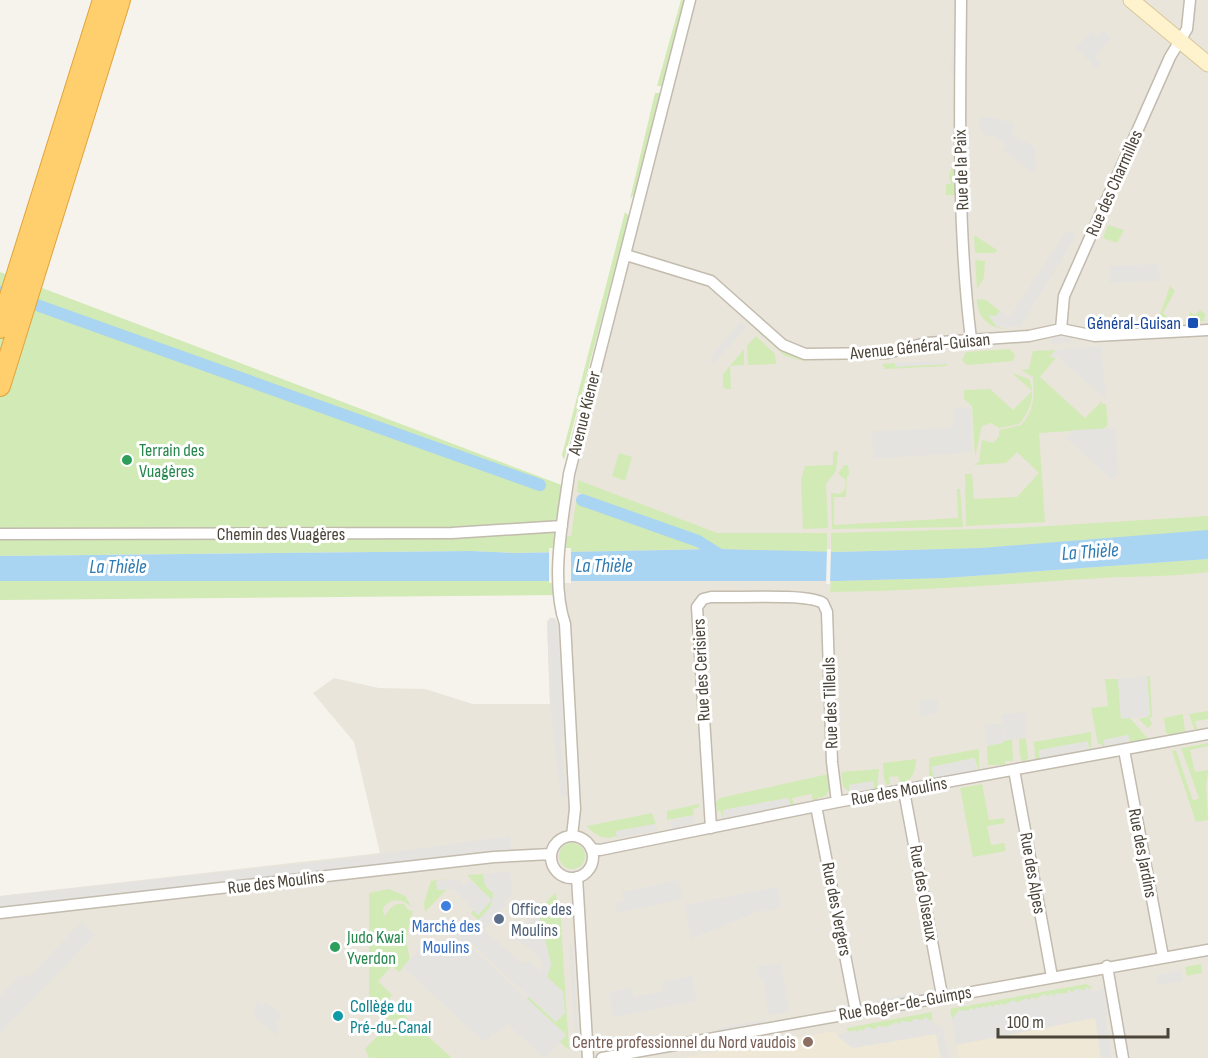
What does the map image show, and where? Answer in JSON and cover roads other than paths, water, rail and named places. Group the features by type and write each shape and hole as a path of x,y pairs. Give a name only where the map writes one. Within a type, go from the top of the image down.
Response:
{"highway":[{"path":"0,328 103,0"},
{"path":"0,386 120,0"}],"main road":[{"path":"1131,0 1208,64"}],"street":[{"name":"Avenue Kiener","path":"572,836 575,808 565,624 560,595 561,531 572,459 690,0"},
{"name":"Rue de la Paix","path":"961,0 960,154 965,295 971,339"},
{"name":"Rue des Charmilles","path":"1061,329 1064,296 1170,57 1187,29 1190,0"},
{"name":"Avenue Général-Guisan","path":"626,255 711,281 783,345 805,354 886,352 926,343 1029,336 1061,329 1095,336 1208,330"},
{"name":"Chemin des Vuagères","path":"0,534 561,531"},
{"name":"Rue des Cerisiers","path":"711,828 697,607 703,599 711,597 794,598 823,603"},
{"name":"Rue des Tilleuls","path":"823,603 827,612 832,762 837,802"},
{"name":"Rue des Moulins","path":"591,849 600,850 816,806 1208,734"},
{"name":"Rue des Jardins","path":"1124,750 1163,957"},
{"name":"Rue des Alpes","path":"1014,770 1052,977"},
{"name":"Rue des Oiseaux","path":"904,791 942,995"},
{"name":"Rue des Vergers","path":"816,806 856,1012"},
{"path":"572,836 584,840 591,849 592,856 588,870 577,877 570,878 558,872 554,867 551,854 560,840 572,836"},
{"name":"Rue des Moulins","path":"0,913 494,857 551,854"},
{"path":"577,877 588,1058"},
{"name":"Rue Roger-de-Guimps","path":"602,1058 942,995 1208,950"},
{"path":"1107,966 1123,1058"}],"water":[{"name":"La Thièle","path":"1208,530 1208,559 945,578 836,581 0,581 0,556 471,551 516,553 719,549 837,552 981,548"}],"waterway":[{"path":"0,292 540,485"},
{"path":"582,500 698,541 725,558"}],"place":[{"name":"Général-Guisan","path":"1193,323"},
{"name":"Terrain des Vuagères","path":"127,460"},
{"name":"Marché des Moulins","path":"446,906"},
{"name":"Office des Moulins","path":"499,919"},
{"name":"Judo Kwai Yverdon","path":"335,947"},
{"name":"Collège du Pré-du-Canal","path":"338,1016"},
{"name":"Centre professionnel du Nord vaudois","path":"808,1042"}]}
